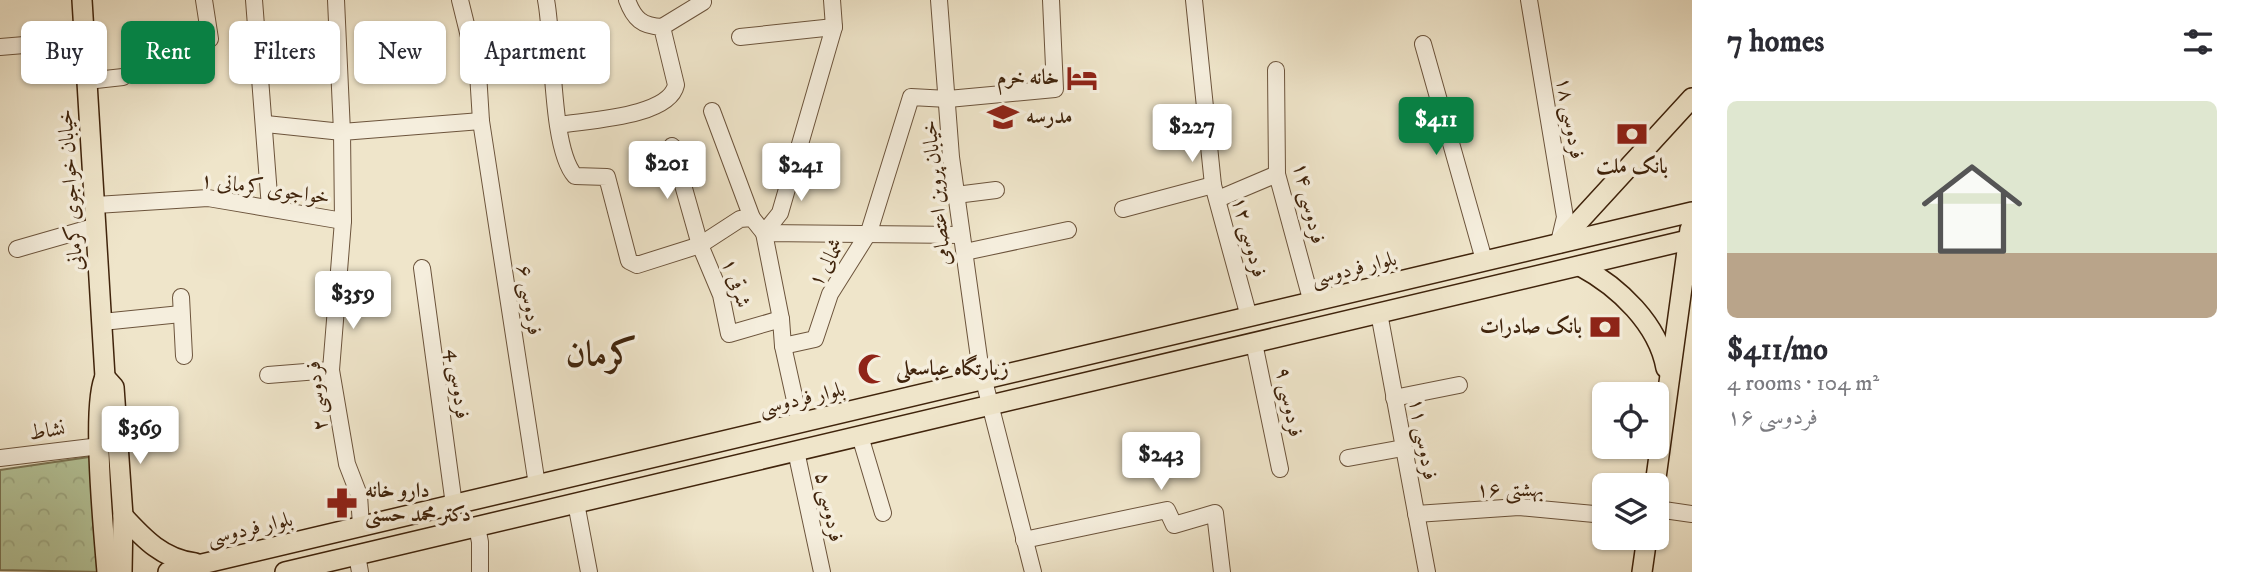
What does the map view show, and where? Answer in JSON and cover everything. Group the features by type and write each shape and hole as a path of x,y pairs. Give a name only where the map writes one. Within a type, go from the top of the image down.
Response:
{"main road":[{"name":"خیابان خواجوی کرمانی","path":"82,0 83,21"},
{"name":"خیابان خواجوی کرمانی","path":"86,84 105,377"},
{"path":"1559,243 1692,98"},
{"path":"1669,382 1692,215"},
{"name":"بلوار فردوسی","path":"168,572 1312,303 1484,260 1692,215"},
{"path":"285,572 359,564 477,527 1690,240"},
{"path":"1580,266 1606,284 1640,314 1662,346 1669,382"},
{"path":"107,572 100,446 100,387 105,377 114,387 123,516 122,572"},
{"path":"571,477 576,503"},
{"path":"123,516 142,538 164,555 203,564"},
{"path":"1642,572 1645,550"}],"street":[{"path":"204,0 207,21"},
{"path":"254,0 266,124 270,208"},
{"name":"فردوسی ۲","path":"336,0 343,221 331,370 347,464 359,495 361,526"},
{"name":"فردوسی ۶","path":"460,0 478,72 481,121 537,485"},
{"path":"546,0 559,125 569,170 575,176 607,177 632,265 700,245 740,219 752,218"},
{"path":"627,0 633,16 642,23 662,27 702,2"},
{"path":"764,233 780,213 834,27 832,0"},
{"name":"خیابان پروین اعتصامی","path":"939,0 956,195 984,380 1032,572"},
{"path":"948,99 1055,89 1052,0"},
{"name":"فردوسی ۱۲","path":"1194,0 1215,192 1249,317"},
{"name":"فردوسی ۱۸","path":"1529,0 1565,217 1559,243"},
{"path":"559,125 645,111 668,100 676,85 662,27"},
{"path":"740,37 834,27"},
{"path":"1423,44 1484,260"},
{"path":"0,47 21,45"},
{"name":"فردوسی ۱۴","path":"1276,70 1277,174 1312,303"},
{"name":"شمالی ۱","path":"783,346 815,339 830,294 869,232 911,97 948,99"},
{"path":"712,111 752,218 764,233 781,319 783,346 800,423"},
{"path":"266,124 342,132 481,121"},
{"name":"شرقی ۱","path":"672,146 700,245 721,295 729,334 781,319"},
{"path":"1123,209 1215,192 1277,174"},
{"path":"956,195 996,190"},
{"name":"خواجوی کرمانی ۱","path":"96,205 208,198 343,221"},
{"path":"17,249 97,226"},
{"path":"965,252 1068,230"},
{"path":"764,233 961,234"},
{"name":"فردوسی 4","path":"422,268 454,505"},
{"path":"180,297 184,356"},
{"name":"فردوسی ۱۱","path":"1379,313 1427,572"},
{"path":"102,322 181,314"},
{"name":"فردوسی ۹","path":"1254,343 1280,469"},
{"path":"268,375 331,370"},
{"path":"1394,398 1459,385"},
{"path":"860,436 883,513"},
{"name":"نشاط","path":"0,458 100,446"},
{"path":"1348,458 1403,448"},
{"name":"فردوسی ۵","path":"796,451 822,572"},
{"path":"576,503 589,572"},
{"name":"بهشتی ۱۶","path":"1416,514 1519,508 1592,514"},
{"path":"1024,540 1167,510 1174,526 1215,513 1222,572"},
{"path":"1669,511 1691,514"},
{"path":"477,527 480,572"}],"green space":[{"path":"96,456 102,572 0,570 0,470"}],"place":[{"name":"خانه خرم","path":"1082,78"},
{"name":"مدرسه","path":"1003,117"},
{"name":"بانک ملت","path":"1632,134"},
{"name":"بانک صادرات","path":"1605,327"},
{"name":"زیارتگاه عباسعلی","path":"873,369"},
{"name":"دارو خانه دکتر محمد حسنی","path":"342,503"}],"district":[{"name":"کرمان","path":"601,355"}]}
